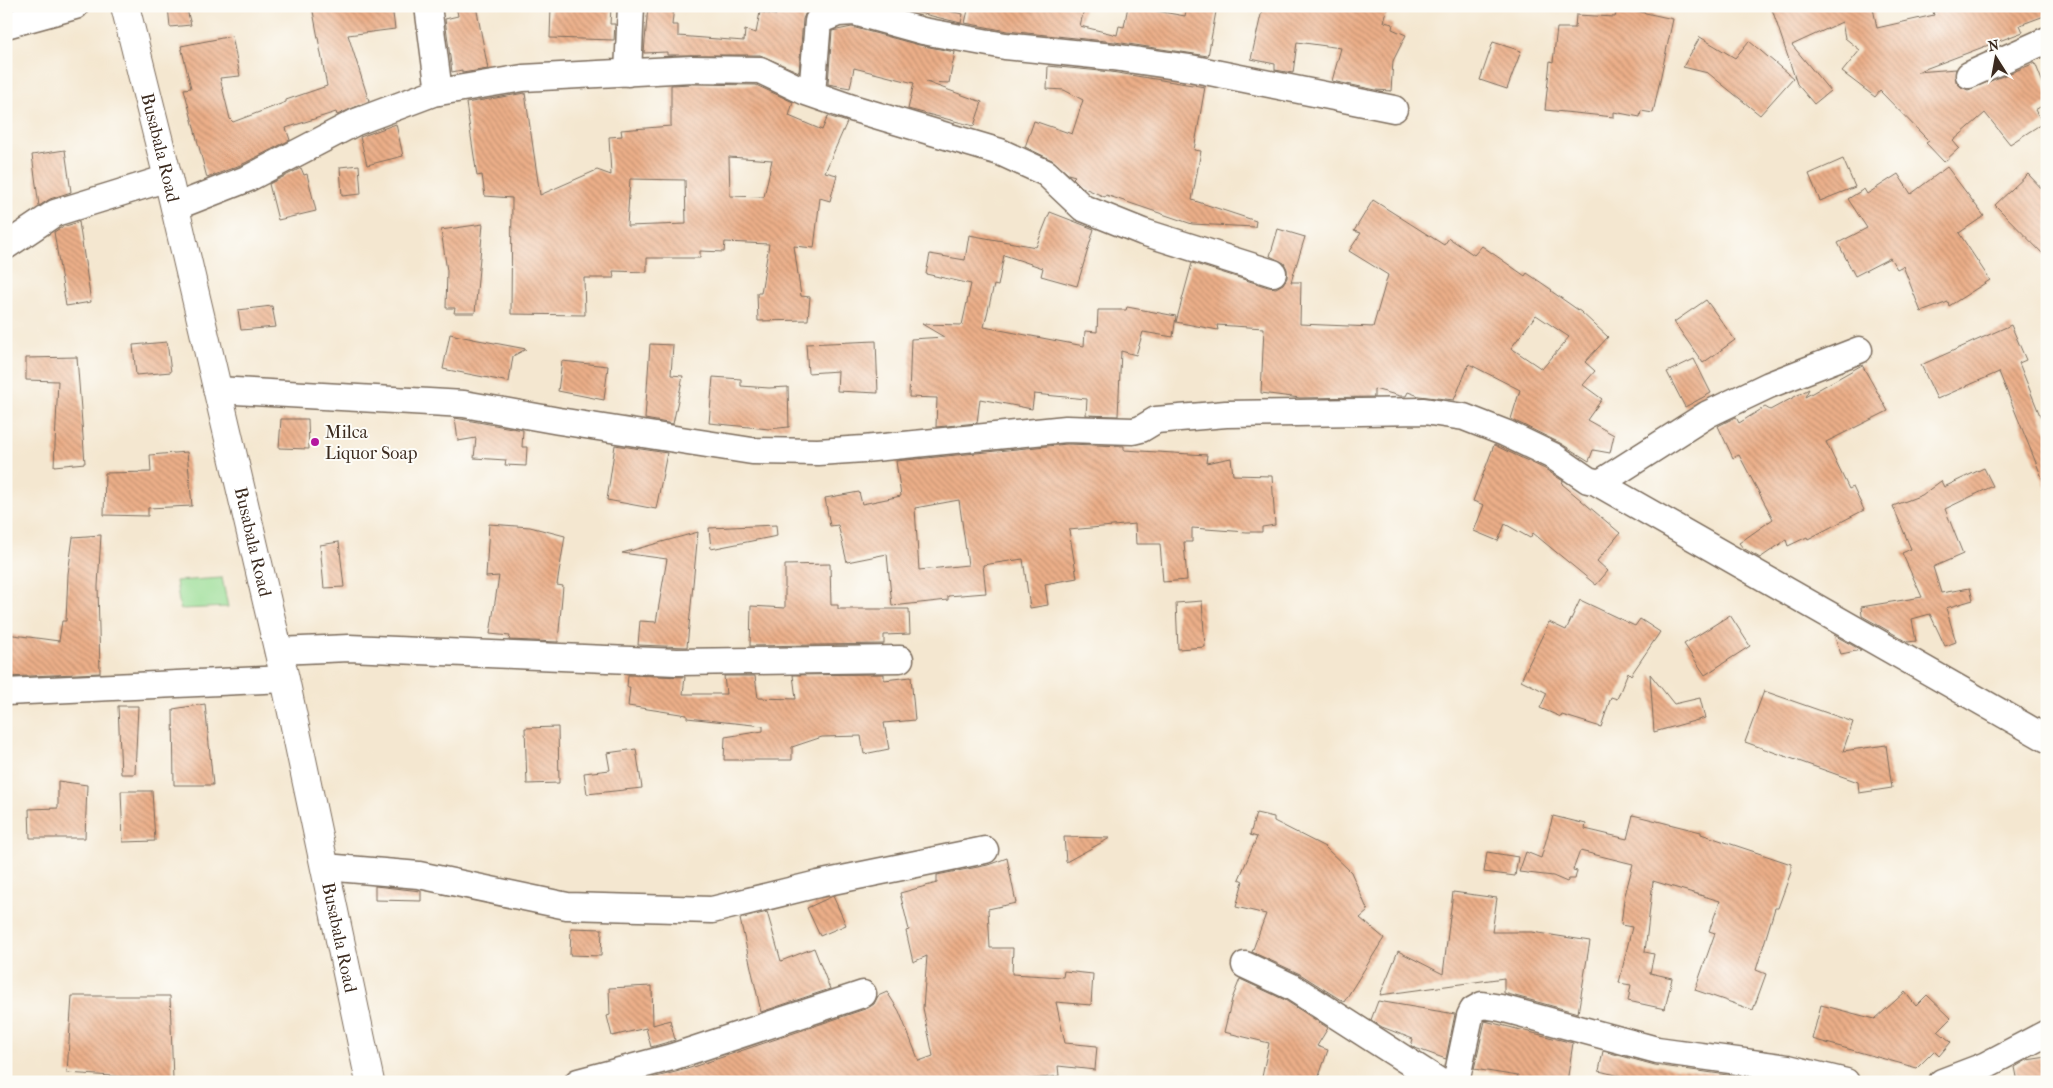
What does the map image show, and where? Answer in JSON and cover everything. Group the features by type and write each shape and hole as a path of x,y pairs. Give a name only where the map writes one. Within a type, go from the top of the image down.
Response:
{"street":[{"path":"6,25 75,6"},
{"name":"Busabala Road","path":"125,6 175,207 285,679 370,1082"},
{"path":"428,6 439,92"},
{"path":"628,73 630,6"},
{"path":"812,94 818,21 838,13 854,12 923,31 1005,46 1113,57 1190,68 1394,109"},
{"path":"1969,75 2047,40"},
{"path":"175,207 249,178 356,122 399,104 439,92 523,78 692,69 760,70 812,94 1000,152 1046,173 1083,208 1143,232 1273,273"},
{"path":"6,246 54,213 168,178"},
{"path":"1596,482 1603,481 1708,414 1769,385 1860,350"},
{"path":"217,390 464,404 752,451 818,452 864,449 1066,429 1133,431 1142,429 1156,420 1226,414 1424,411 1464,417 1505,433 1553,456 1588,480 1596,482 2047,739"},
{"path":"278,651 349,648 677,662 900,659"},
{"path":"6,692 285,679"},
{"path":"325,867 419,876 567,906 712,910 818,884 984,850"},
{"path":"1245,965 1292,987 1440,1082"},
{"path":"578,1082 672,1057 863,994"},
{"path":"1456,1082 1470,1016 1473,1010 1482,1005 1501,1008 1657,1050 1788,1068 1846,1082"},
{"path":"1942,1082 1984,1066 2047,1033"}],"green space":[{"path":"222,578 228,607 180,609 176,581"}],"building":[{"path":"168,6 186,6 191,25 170,27"},
{"path":"312,6 392,6 395,29 348,35 369,101 337,115 336,112 286,128 290,140 243,164 207,178 184,89 191,88 181,46 232,36 240,76 220,78 230,119 233,122 286,102 286,100 327,86"},
{"path":"456,6 476,6 488,69 462,73 462,70 452,72 445,19 458,16"},
{"path":"551,6 611,7 610,24 615,24 614,40 550,38"},
{"path":"648,6 674,6 672,25 678,25 678,36 744,41 745,30 756,33 760,12 776,15 778,6 814,6 806,12 803,19 799,72 760,55 667,55 667,52 644,53"},
{"path":"890,6 925,6 963,14 961,23"},
{"path":"969,6 1070,6 1084,9 1080,26 1117,35 1119,26 1124,27 1128,6 1185,16 1187,6 1217,6 1208,56 1115,42 1007,31 965,23"},
{"path":"1263,6 1388,6 1384,22 1393,24 1392,29 1406,35 1393,61 1391,91 1376,90 1332,81 1341,48 1297,42 1293,73 1275,70 1275,64 1251,59"},
{"path":"1771,6 1878,6 1873,8 1877,28 1934,15 1933,12 1950,6 2047,6 2047,15 2020,25 2023,32 1917,72 1956,69 1956,82 1968,90 2035,63 2047,93 2047,103 2035,110 2043,123 2010,144 1985,113 1953,141 1959,148 1944,162 1926,143 1929,141 1880,91 1875,97 1842,72 1860,50 1845,38 1842,22 1792,45 1830,91 1814,104 1797,84"},
{"path":"1618,7 1673,19 1653,113 1641,111 1640,117 1614,112 1614,117 1545,110 1550,61 1553,62 1557,28 1575,28 1576,15 1615,17"},
{"path":"852,27 919,45 955,52 949,83 926,82 982,102 974,126 908,109 914,83 854,68 850,88 828,84 832,31"},
{"path":"1700,37 1735,58 1749,41 1793,78 1760,115 1708,73 1683,67"},
{"path":"1493,42 1521,51 1507,89 1480,80"},
{"path":"1048,66 1111,72 1205,87 1194,150 1201,151 1192,200 1256,221 1255,227 1192,224 1106,195 1105,197 1082,187 1073,178 1075,176 1068,174 1052,160 1025,147 1034,121 1072,134 1083,100 1064,90 1047,89"},
{"path":"671,85 756,85 793,102 789,116 822,130 828,116 847,122 825,172 837,175 830,201 820,198 814,248 794,246 801,296 810,297 808,320 758,321 757,293 761,293 769,244 725,242 724,252 700,251 700,258 647,258 647,272 613,271 614,278 584,278 585,315 511,314 512,198 485,196 482,175 477,176 466,103 525,93 540,195 597,170 611,175 609,137 622,136 621,130 671,126","holes":["729,157 772,160 764,197 730,196","630,179 685,180 686,224 627,226"]},
{"path":"396,124 403,156 367,165 360,137"},
{"path":"65,150 71,192 50,199 39,206 32,155"},
{"path":"1843,159 1855,187 1820,201 1809,174"},
{"path":"359,165 361,194 342,196 340,167"},
{"path":"1947,167 1984,216 1959,233 1990,280 1949,306 1948,302 1921,312 1903,266 1897,269 1890,258 1855,276 1838,243 1867,228 1848,199 1864,189 1867,194 1898,174 1911,194"},
{"path":"301,168 304,175 307,174 316,211 278,220 269,184"},
{"path":"2028,174 2047,194 2047,258 1995,205"},
{"path":"1373,200 1444,245 1449,238 1474,255 1482,246 1525,276 1527,273 1581,312 1608,337 1585,362 1595,371 1583,385 1602,399 1587,420 1614,435 1610,453 1593,450 1589,461 1560,443 1511,419 1520,390 1469,364 1454,400 1419,396 1408,392 1406,396 1400,396 1374,389 1374,397 1300,398 1261,393 1264,328 1217,325 1218,330 1176,322 1192,263 1268,287 1276,288 1283,284 1287,278 1287,269 1284,263 1270,256 1278,229 1305,237 1291,282 1301,282 1300,324 1373,327 1388,275 1349,251 1361,233 1354,231","holes":["1536,315 1569,337 1542,369 1511,348"]},
{"path":"1050,212 1094,229 1077,286 1041,276 1043,268 1004,255 998,286 994,285 984,327 1084,346 1085,331 1097,332 1098,310 1126,310 1127,307 1176,316 1173,337 1143,332 1136,355 1121,351 1118,416 1086,415 1087,399 1034,394 1032,409 980,399 977,423 936,427 937,398 909,397 911,339 944,337 922,324 962,325 971,284 926,274 930,254 965,260 969,235 1036,247"},
{"path":"79,222 91,302 66,306 54,232 62,227"},
{"path":"483,224 475,313 454,313 455,308 446,308 447,271 441,230"},
{"path":"1706,300 1735,340 1703,363 1674,322"},
{"path":"272,306 276,327 241,330 238,310"},
{"path":"2011,325 2026,360 2019,363 2047,433 2047,490 1999,372 1937,399 1921,365"},
{"path":"450,334 526,349 513,356 509,382 443,369"},
{"path":"876,341 878,393 837,391 838,371 808,373 806,344"},
{"path":"167,342 171,372 136,375 133,345"},
{"path":"650,344 673,345 671,375 683,376 673,424 645,419"},
{"path":"77,357 85,463 54,466 58,381 26,380 26,358"},
{"path":"1694,359 1711,393 1685,407 1667,372"},
{"path":"562,361 608,366 604,400 558,391"},
{"path":"1862,365 1888,411 1826,442 1849,489 1853,487 1864,510 1808,539 1807,537 1788,546 1786,540 1760,558 1743,548 1739,543 1773,519 1739,455 1733,458 1718,426 1736,417 1739,423 1765,407 1770,410 1809,389 1805,397"},
{"path":"713,377 741,379 741,386 788,387 789,427 769,429 709,423"},
{"path":"455,418 523,430 522,447 527,447 526,466 505,465 506,460 474,458 476,438 458,441"},
{"path":"281,419 308,419 309,449 279,448"},
{"path":"1067,444 1124,446 1124,450 1207,455 1206,463 1231,458 1233,475 1272,476 1275,525 1262,527 1262,532 1192,528 1192,542 1184,542 1187,580 1163,582 1160,544 1136,544 1135,524 1069,530 1077,578 1045,584 1048,605 1030,608 1023,559 983,565 986,593 948,596 948,600 892,606 887,554 847,562 838,525 830,526 825,498 859,492 862,504 901,496 896,461","holes":["959,500 968,565 919,570 915,508"]},
{"path":"615,445 667,453 656,509 607,500"},
{"path":"1494,445 1545,469 1563,481 1562,484 1620,533 1597,561 1608,571 1596,585 1533,533 1530,538 1505,524 1498,541 1474,531 1484,505 1473,501"},
{"path":"187,452 192,506 148,508 148,516 104,515 105,473 151,472 150,455"},
{"path":"1984,468 1993,486 1945,509 1963,554 1933,567 1941,593 1970,588 1973,600 1946,608 1956,642 1945,646 1930,614 1912,619 1916,641 1908,642 1862,616 1861,607 1922,597 1902,553 1911,549 1893,506 1922,495 1941,481 1944,487"},
{"path":"489,524 530,527 565,536 557,585 563,586 558,642 509,640 510,636 490,634 499,576 486,577"},
{"path":"776,525 777,536 711,549 709,528"},
{"path":"698,532 687,647 638,645 640,621 656,622 667,559 622,553"},
{"path":"101,535 98,586 100,673 6,677 6,634 59,641 62,621 66,621 68,574 73,537"},
{"path":"339,542 344,587 324,588 320,545"},
{"path":"830,564 831,605 838,605 838,609 909,609 910,634 884,635 884,644 750,646 751,606 785,608 785,565"},
{"path":"1580,600 1635,626 1640,619 1660,632 1631,675 1628,672 1617,699 1611,697 1601,727 1562,715 1561,717 1540,708 1547,693 1521,680 1549,622 1566,630"},
{"path":"1202,601 1205,647 1178,649 1176,603"},
{"path":"1730,615 1750,646 1705,675 1684,644"},
{"path":"1834,635 1861,650 1841,654"},
{"path":"884,674 884,680 911,677 915,720 884,723 889,749 864,754 861,736 822,737 792,747 792,760 724,760 725,737 763,731 763,726 687,718 687,715 628,706 630,687 627,687 628,675 685,677 683,694 726,694 724,676 755,676 758,698 796,699 793,675"},
{"path":"1650,674 1674,704 1700,698 1705,718 1654,732"},
{"path":"1764,691 1853,722 1843,751 1886,745 1892,788 1859,793 1858,782 1745,742"},
{"path":"205,704 213,785 174,785 173,709"},
{"path":"118,706 138,706 135,774 121,774"},
{"path":"558,727 559,783 527,784 525,728"},
{"path":"636,749 642,788 587,794 584,773 610,770 607,753"},
{"path":"58,781 87,785 85,838 30,838 29,809 58,808"},
{"path":"121,791 152,791 155,841 123,842"},
{"path":"1256,813 1274,817 1274,821 1325,847 1351,872 1368,911 1360,918 1384,938 1344,1002 1300,974 1252,952 1266,914 1236,907 1243,881 1239,879 1257,837 1250,835"},
{"path":"1633,815 1701,832 1701,834 1791,864 1791,872 1778,908 1775,908 1756,970 1766,974 1753,1010 1695,990 1715,933 1709,931 1720,901 1653,881 1645,952 1654,954 1650,973 1672,978 1665,1009 1628,1001 1631,985 1619,983 1632,927 1621,925 1624,899 1633,864 1580,851 1573,870 1577,871 1575,879 1569,879 1567,882 1553,876 1519,872 1526,852 1541,858 1553,816 1586,824 1585,829 1627,839"},
{"path":"1064,837 1110,838 1066,862"},
{"path":"1487,852 1518,857 1515,876 1484,872"},
{"path":"1007,858 1016,903 988,909 990,948 1013,948 1012,974 1063,977 1064,971 1093,974 1091,1005 1056,1002 1065,1043 1097,1046 1095,1070 1058,1066 1059,1076 1005,1082 637,1082 687,1069 868,1008 874,1004 878,996 887,992 899,1011 919,1061 933,1056 923,1008 927,956 913,962 906,931 909,930 900,893 937,883 937,875 988,865"},
{"path":"375,886 421,891 421,901 375,900"},
{"path":"1453,892 1497,898 1492,932 1532,932 1590,941 1578,1013 1504,993 1504,978 1380,995 1398,951 1443,974"},
{"path":"833,896 846,925 820,936 807,908"},
{"path":"767,912 781,961 814,948 830,989 761,1012 740,919"},
{"path":"571,928 602,929 601,956 570,955"},
{"path":"1240,979 1285,1000 1328,1028 1317,1046 1328,1050 1317,1082 1261,1082 1269,1043 1224,1032 1232,999"},
{"path":"652,986 653,1025 670,1020 675,1040 651,1047 646,1028 612,1036 607,1016 610,1015 609,988"},
{"path":"1905,992 1916,1006 1927,995 1951,1018 1938,1031 1951,1042 1939,1056 1934,1051 1917,1068 1812,1039 1821,1005 1875,1019"},
{"path":"72,996 170,996 173,1080 67,1073"},
{"path":"1378,1001 1455,1014 1446,1059 1411,1046 1413,1039 1382,1027 1371,1020"},
{"path":"1485,1021 1573,1043 1567,1082 1517,1082 1518,1076 1474,1069"},
{"path":"1603,1051 1655,1065 1778,1082 1646,1082 1599,1071"},
{"path":"2047,1057 2047,1082 2018,1082 2015,1067 2027,1060"}],"place":[{"name":"Milca Liquor Soap","path":"315,442"}]}
